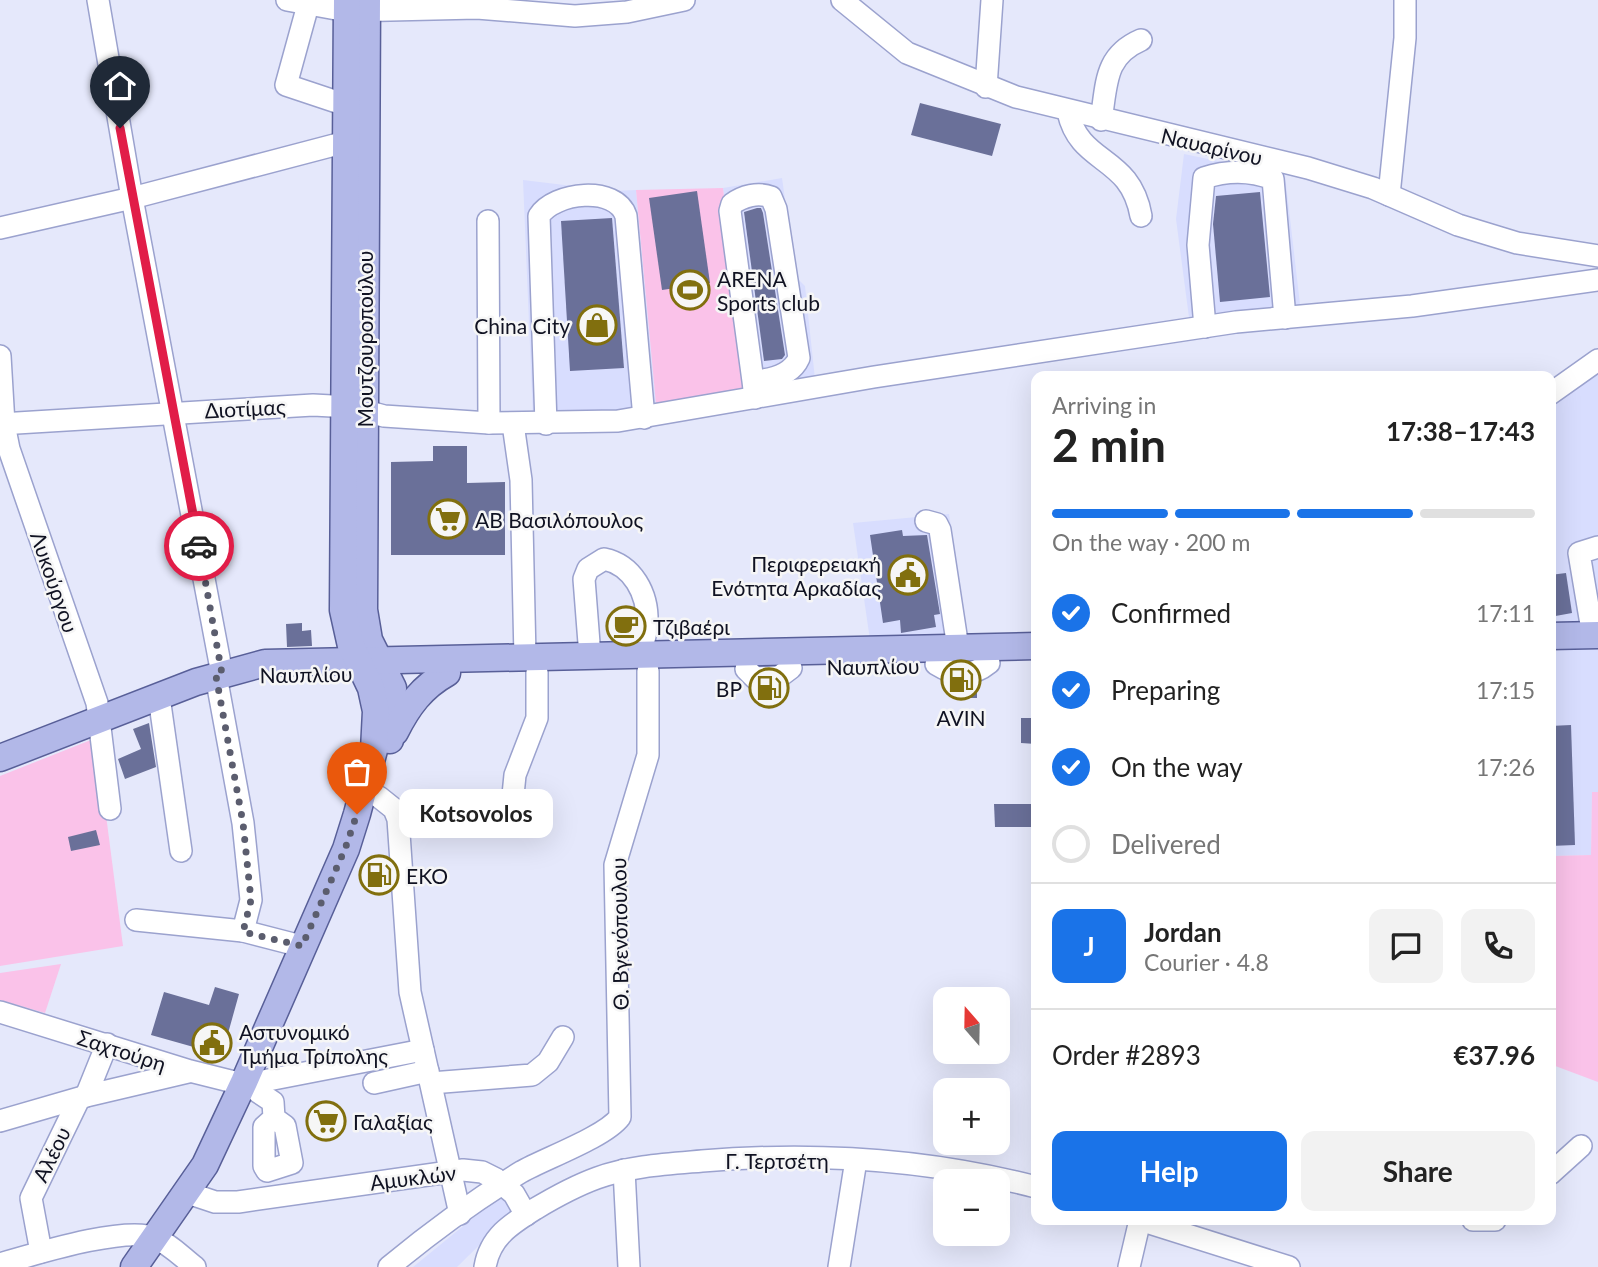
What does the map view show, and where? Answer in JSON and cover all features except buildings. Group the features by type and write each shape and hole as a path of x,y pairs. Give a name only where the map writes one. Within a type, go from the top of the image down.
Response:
{"main road":[{"name":"Μουτζουροπούλου","path":"355,139 346,105 357,6"},
{"name":"Μουτζουροπούλου","path":"357,6 354,408 343,610 351,646 372,667"},
{"name":"Μουτζουροπούλου","path":"354,408 364,610 372,667"},
{"path":"301,662 318,654 337,638 343,610"},
{"path":"1556,637 1596,641"},
{"path":"1556,651 1596,641"},
{"name":"Ναυπλίου","path":"219,675 372,667 645,663 1031,646"},
{"name":"Ναυπλίου","path":"219,675 255,664 301,662 447,673 590,656 645,663 746,668 1031,662"},
{"path":"134,1267 161,1251 196,1196 255,1085 360,856 380,797 390,747 394,693 372,667"},
{"path":"255,1085 302,946 345,849 369,774 376,719 372,667"},
{"path":"390,747 415,699 426,686 447,673"},
{"path":"0,758 219,675"}],"street":[{"path":"98,0 173,412 244,834 251,900 243,932"},
{"path":"346,105 286,85 298,2 477,8 590,16 684,0"},
{"name":"Ναυαρίνου","path":"842,0 907,53 986,87 1068,112 1308,168 1389,195 1458,225 1517,243 1598,256"},
{"path":"986,87 992,0"},
{"path":"1389,195 1405,38 1405,0"},
{"path":"1101,120 1114,60 1125,49 1141,40"},
{"path":"1068,112 1082,143 1130,182 1140,216"},
{"path":"0,228 132,198 355,139"},
{"path":"1205,327 1198,245 1204,178 1229,172 1252,173 1273,179 1286,318"},
{"path":"762,194 771,197 776,209 799,358 794,367 754,389 730,211 732,204 740,199 762,194"},
{"path":"545,424 539,216 557,200 575,197 611,199 624,211 629,234 644,418"},
{"path":"488,221 489,423"},
{"path":"754,389 1205,327 1412,306 1598,280"},
{"name":"Λυκούργου","path":"0,355 2,424 14,465 107,718 110,809"},
{"path":"1556,390 1598,360"},
{"name":"Διοτίμας","path":"2,424 173,412 354,408 384,416 545,424 644,418 754,389"},
{"path":"512,805 515,775 537,718 531,665 521,480 513,424"},
{"path":"926,521 937,524 940,530 958,648"},
{"path":"1596,641 1579,553 1598,547"},
{"name":"Θ. Βγενόπουλου","path":"503,1184 546,1158 610,1128 620,1117 615,865 648,755 645,663 647,624 643,590 616,562 604,559 587,569 584,579 590,656"},
{"path":"155,698 181,851"},
{"path":"380,797 394,809 398,818 408,976 460,1214"},
{"path":"136,920 243,932 302,946"},
{"name":"Σαχτούρη","path":"0,1012 190,1072 255,1085"},
{"path":"374,1083 429,1077 532,1075 548,1062 563,1037"},
{"name":"Αλέου","path":"41,1252 31,1198 107,1044"},
{"path":"255,1085 423,1050"},
{"path":"0,1121 83,1097 190,1072"},
{"path":"255,1085 273,1102 275,1118"},
{"path":"1556,1169 1581,1146"},
{"name":"Γ. Τερτσέτη","path":"485,1267 488,1254 497,1238 526,1215 571,1189 624,1170 757,1157 856,1160 945,1168 1031,1186"},
{"path":"839,1267 856,1160"},
{"name":"Αμυκλών","path":"196,1196 252,1201 450,1170 482,1172 503,1184"},
{"path":"624,1170 629,1267"},
{"path":"388,1267 503,1184 514,1194 526,1215"},
{"path":"1129,1267 1139,1225"},
{"path":"1152,1225 1240,1260 1289,1267"},
{"path":"0,1264 41,1252 123,1236 195,1267"}],"shaded area":[{"path":"1184,154 1285,175 1301,313 1190,325 1176,219"},
{"path":"782,178 796,277 805,286 815,379 747,390 723,188"},
{"path":"523,180 614,191 636,190 656,404 651,409 533,418"},
{"name":"ARENA Sports club","path":"723,188 747,390 656,404 636,190"},
{"path":"1598,371 1598,792 1592,792 1591,855 1556,856 1556,400"},
{"path":"949,514 968,638 870,640 853,523"},
{"path":"96,738 123,946 0,966 0,776"},
{"path":"1592,792 1598,792 1598,1082 1556,1066 1556,856 1591,855"},
{"path":"61,964 45,1013 0,1000 0,973"},
{"path":"500,1196 513,1212 457,1267 413,1267"}],"way so far":[{"path":"199,546 222,674 216,676 243,823 251,900 243,932 302,946 345,849 357,814"}],"place":[{"name":"ARENA Sports club","path":"690,290"},
{"name":"China City","path":"597,325"},
{"name":"ΑΒ Βασιλόπουλος","path":"448,519"},
{"name":"Περιφερειακή Ενότητα Αρκαδίας","path":"908,575"},
{"name":"Τζιβαέρι","path":"626,626"},
{"name":"AVIN","path":"961,680"},
{"name":"BP","path":"769,688"},
{"name":"Kotsovolos","path":"357,814"},
{"name":"EKO","path":"379,875"},
{"name":"Αστυνομικό Τμήμα Τρίπολης","path":"212,1043"},
{"name":"Γαλαξίας","path":"326,1121"}],"route":[{"path":"120,128 199,546"}]}
